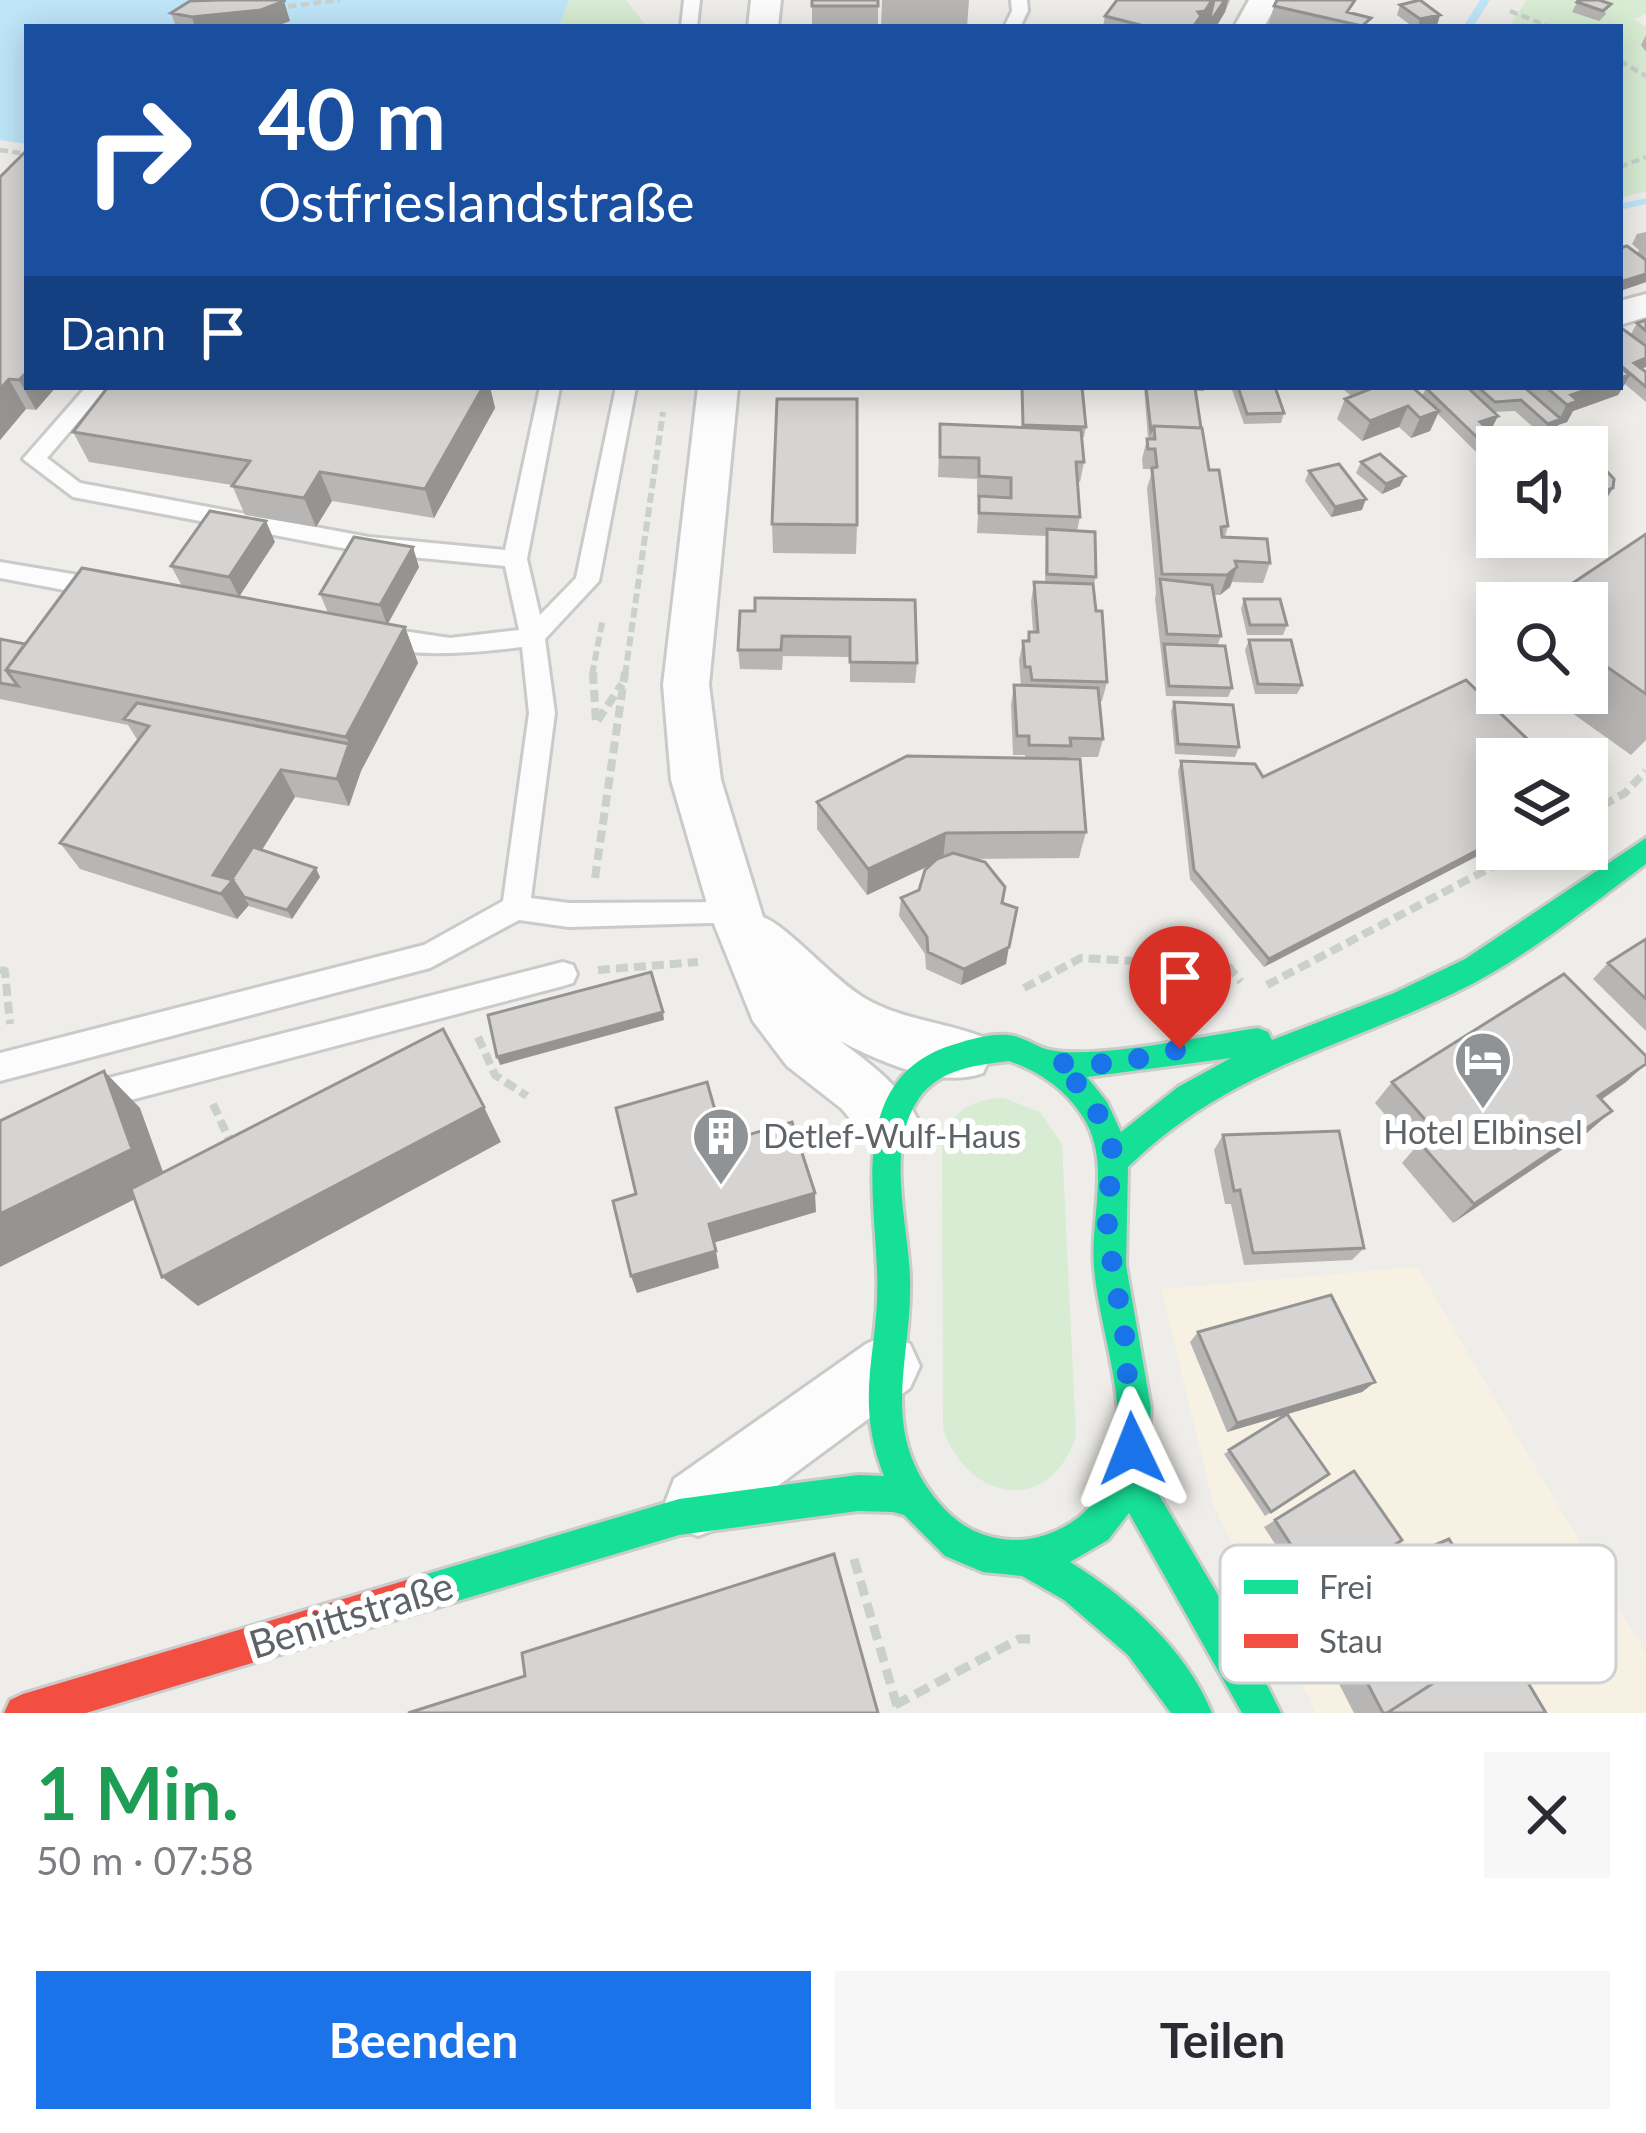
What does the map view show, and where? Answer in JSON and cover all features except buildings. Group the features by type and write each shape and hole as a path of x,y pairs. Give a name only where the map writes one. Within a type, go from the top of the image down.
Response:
{"street":[{"path":"718,390 686,685 696,780 757,974 787,1025 876,1104 892,1126"},
{"path":"1113,1160 1151,1116 1291,1042 1386,1011 1452,980 1646,849"},
{"path":"736,914 781,967 853,1022 897,1042 963,1055"},
{"path":"1055,1063 1082,1088 1103,1122 1113,1160 1107,1232 1131,1403 1128,1474 1115,1512 1094,1531 1072,1544 1024,1558 998,1558 975,1551 928,1520 901,1477 885,1424 895,1308 892,1126 910,1085 941,1063 1010,1048 1055,1063 1115,1064 1218,1040 1291,1042"},
{"name":"Benittstraße","path":"679,1517 888,1366"},
{"path":"1128,1474 1162,1542 1220,1629"},
{"name":"Benittstraße","path":"23,1713 679,1517 874,1492 914,1501"},
{"path":"1024,1558 1074,1579 1100,1597 1136,1633 1193,1713"},
{"path":"1248,1683 1262,1713"}],"lane":[{"path":"95,390 34,459 73,489 369,545 515,559"},
{"path":"516,908 542,713 533,637 515,559 549,390"},
{"path":"350,632 450,647 533,637 587,581 625,390"},
{"path":"0,570 118,591"},
{"path":"7,1065 430,956 516,908 590,915 736,914"},
{"path":"50,1107 563,974"}],"path":[{"path":"270,8 340,0"},
{"path":"1510,11 1542,24"},
{"path":"590,915 664,408"},
{"path":"598,536 619,538 591,682 596,723 623,683"},
{"path":"1608,803 1646,771"},
{"path":"563,974 698,962"},
{"path":"0,970 5,971 7,1065"},
{"path":"457,1043 478,1035 495,1075 527,1096"},
{"path":"197,1069 236,1154"},
{"path":"835,1495 899,1713"}],"shaded area":[{"path":"1417,1267 1582,1545 1233,1545 1214,1506 1161,1289"},
{"path":"1616,1603 1646,1654 1646,1713 1316,1713 1301,1683 1616,1683"}],"green space":[{"path":"569,0 626,0 645,24 560,24"},
{"path":"1527,0 1646,0 1646,14 1634,19 1646,27 1646,191 1623,197 1623,24 1511,24"},
{"path":"1004,1098 1040,1112 1062,1144 1076,1436 1064,1462 1048,1479 1009,1490 971,1472 943,1429 942,1138 966,1108"}],"water":[{"path":"0,0 569,0 560,24 24,24 24,144 0,140"}],"waterway":[{"path":"1470,24 1485,0"},
{"path":"1623,206 1646,201"}],"traffic: fast":[{"path":"1113,1160 1150,1125 1229,1074 1449,982 1501,953 1646,849"},
{"path":"1055,1063 1106,1063 1258,1041"},
{"path":"1009,1048 1069,1078 1084,1094 1105,1132 1113,1178 1110,1265 1134,1408 1129,1473 1116,1502 1077,1540 1056,1550 1012,1558 983,1554 958,1543 918,1505 892,1453 883,1398 894,1296 887,1155 898,1107 910,1086 930,1068 969,1054 1009,1048"},
{"path":"1128,1474 1220,1635"},
{"path":"407,1598 679,1517 858,1493 893,1494 914,1501"},
{"path":"1025,1558 1077,1587 1121,1622 1159,1664 1193,1713"},
{"path":"1246,1683 1262,1713"}],"traffic: jam":[{"path":"23,1713 407,1598"}],"place":[{"name":"Hotel Elbinsel","path":"1483,1111"},
{"name":"Detlef-Wulf-Haus","path":"721,1187"}],"route":[{"path":"1132,1449 1125,1338 1107,1232 1114,1175 1112,1148 1082,1088 1055,1063 1115,1064 1180,1049"}]}
